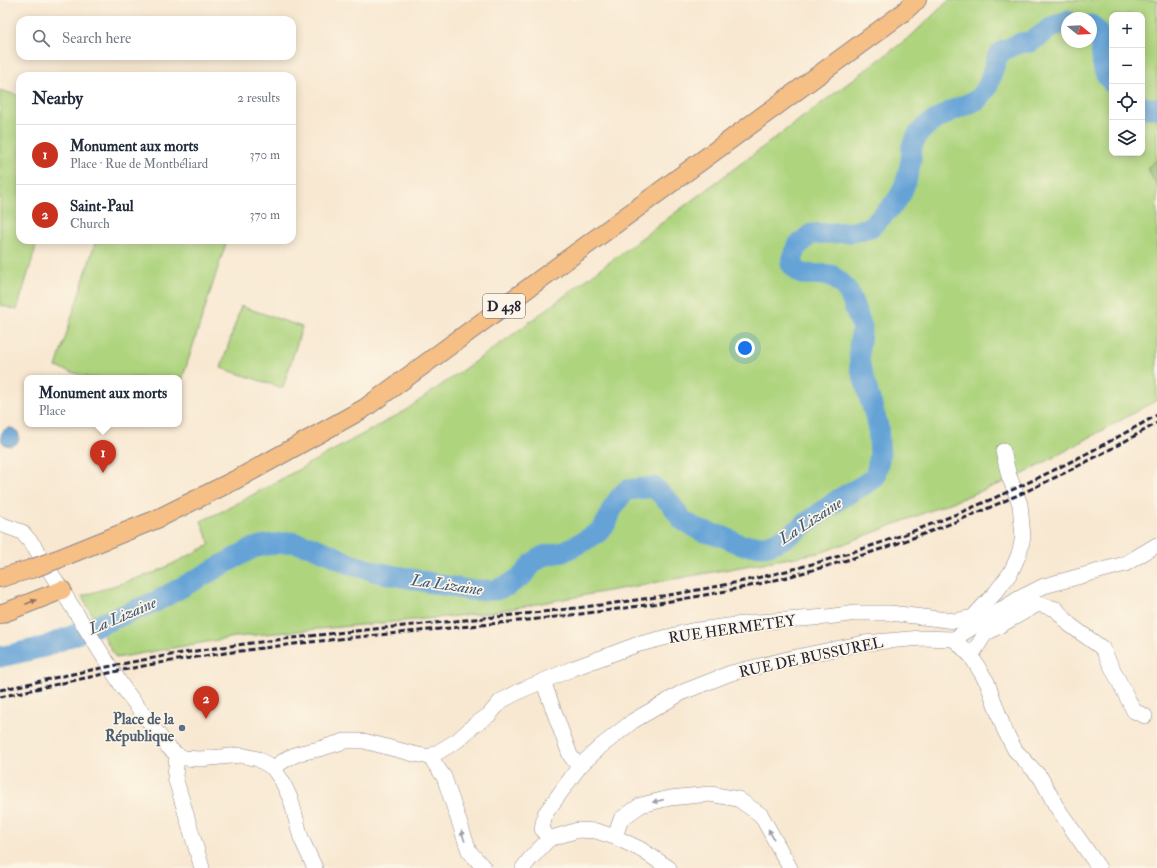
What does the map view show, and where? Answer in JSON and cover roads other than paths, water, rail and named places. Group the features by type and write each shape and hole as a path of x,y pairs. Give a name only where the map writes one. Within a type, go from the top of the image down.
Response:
{"main road":[{"name":"D 438","path":"0,578 36,562 58,559 157,519 241,477 365,408 900,16 917,0"},
{"path":"0,614 65,595"}],"street":[{"name":"RUE HERMETEY","path":"430,757 458,740 473,726 489,715 501,701 543,681 636,645 691,631 758,622 827,617 856,613 890,613 955,621 973,617 996,592 1011,572 1019,554 1023,537 1020,504 1009,476 1003,451"},
{"path":"0,524 22,532 36,562 65,595 122,686 167,746 177,755 184,758 200,759 241,755 258,759 273,768 282,781 291,800 302,838 315,868"},
{"path":"1099,868 1056,806 1041,778 1015,750 1004,729 987,682 971,656 954,639 1018,599 1044,586 1125,564 1157,544"},
{"path":"971,656 985,634 1038,604 1056,609 1070,625 1102,648 1134,711 1144,716"},
{"name":"RUE DE BUSSUREL","path":"549,839 542,829 546,814 579,767 600,747 633,720 683,692 731,673 864,643 921,638 954,639"},
{"path":"543,681 570,755 579,767"},
{"path":"273,768 288,758 300,753 345,741 364,741 430,757 444,777 469,851 484,868"},
{"path":"177,755 175,777 202,868"},
{"path":"615,837 621,819 641,805 670,798 710,794 738,799 761,815 790,868"},
{"path":"523,868 549,839 578,830 596,831 615,837 640,849 669,868"}],"water":[{"path":"10,428 16,431 19,437 16,443 10,446 4,443 1,437 4,431"}],"waterway":[{"name":"La Lizaine","path":"0,657 44,647 155,602 253,548 266,545 291,542 310,546 350,564 377,572 468,590 495,590 509,585 523,575 533,563 543,556 563,552 599,532 607,522 612,509 619,498 627,490 654,487 672,505 682,520 701,531 724,537 741,545 766,546 781,540 839,499 875,477 880,455 878,426 860,366 859,348 862,327 849,293 842,284 831,275 801,274 791,264 797,246 811,234 853,232 871,227 894,204 901,194 911,161 912,146 918,134 927,125 951,111 977,100 987,88 998,55 1004,50 1020,43 1031,42 1052,27 1061,23"},
{"name":"La Lizaine","path":"1097,32 1100,38 1104,69 1109,79"},
{"name":"La Lizaine","path":"1145,108 1157,108"}],"railway":[{"path":"0,690 98,669 207,649 361,630 599,605 716,587 774,574 824,561 874,545 971,508 1066,464 1157,415"},
{"path":"0,697 119,671 195,657 302,643 583,614 695,597 750,586 804,573 856,557 960,520 1060,475 1157,423"}],"place":[{"name":"Monument aux morts","path":"103,473"},
{"name":"Saint-Paul","path":"206,719"},
{"name":"Place de la République","path":"182,728"}]}
